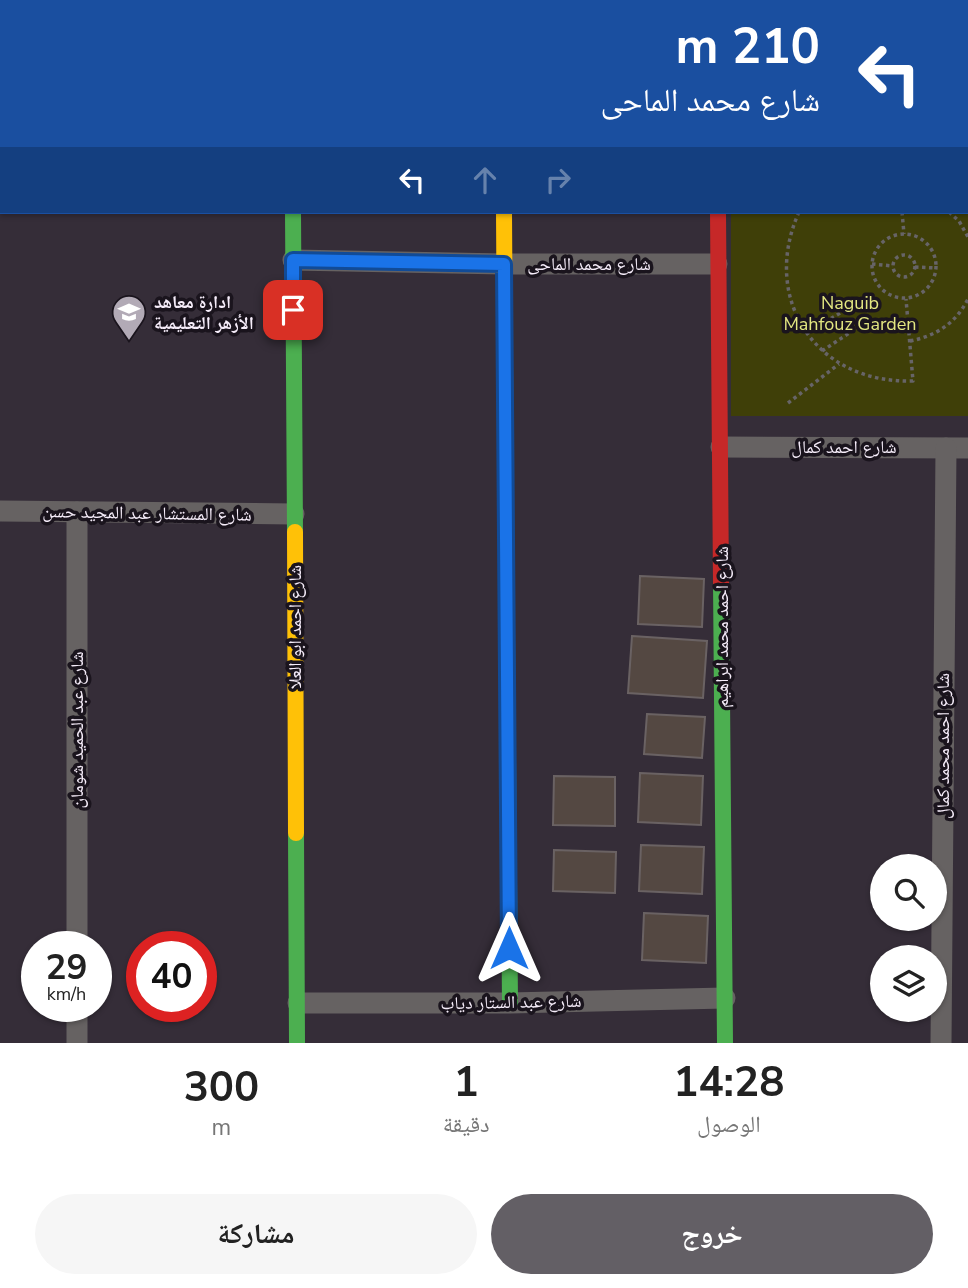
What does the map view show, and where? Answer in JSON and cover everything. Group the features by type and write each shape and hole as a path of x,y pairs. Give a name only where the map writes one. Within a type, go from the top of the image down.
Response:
{"street":[{"name":"شارع احمد ابو العلا","path":"293,214 297,1043"},
{"path":"504,214 510,1003"},
{"name":"شارع احمد محمد ابراهيم","path":"718,214 725,1043"},
{"name":"شارع محمد الماحى","path":"293,260 717,264"},
{"name":"شارع احمد كمال","path":"721,447 968,448"},
{"name":"شارع احمد محمد كمال","path":"941,1043 946,448"},
{"name":"شارع المستشار عبد المجيد حسن","path":"0,511 294,514"},
{"name":"شارع عبد الحميد شومان","path":"77,512 77,931"},
{"name":"شارع عبد الستار دياب","path":"298,1003 510,1003 725,998"},
{"path":"77,1022 77,1043"}],"path":[{"path":"798,214 787,247 786,266 792,304 807,333 822,351 839,364 874,379 913,381 906,299"},
{"path":"902,214 904,234"},
{"path":"951,214 959,221 968,237"},
{"path":"904,234 914,236 930,248 936,268 930,285 915,297 906,299 888,295 881,289 875,282 872,264 875,252 882,242 892,236 904,234"},
{"path":"904,255 910,257 915,267 910,275 901,277 896,275 892,266 894,260 904,255"},
{"path":"872,264 892,266"},
{"path":"915,267 936,268"},
{"path":"910,341 933,335 943,329 960,312 968,299"},
{"path":"807,333 855,304 868,309 866,322 822,351"},
{"path":"788,403 839,364"}],"green space":[{"name":"Naguib Mahfouz Garden","path":"731,214 968,214 968,416 731,416"}],"building":[{"path":"640,576 704,579 702,627 638,624"},
{"path":"632,636 707,641 703,698 628,693"},
{"path":"647,714 705,717 702,758 644,754"},
{"path":"640,773 703,776 701,825 638,822"},
{"path":"554,776 615,777 615,826 553,825"},
{"path":"641,845 704,847 702,894 639,891"},
{"path":"554,850 616,852 615,893 553,891"},
{"path":"644,913 708,916 706,963 642,960"}],"traffic: fast":[{"path":"293,214 295,532"},
{"path":"506,516 510,1003"},
{"path":"721,583 725,1043"},
{"path":"296,833 297,1043"}],"traffic: slow":[{"path":"504,214 506,516"},
{"path":"295,532 296,833"}],"traffic: jam":[{"path":"718,214 721,583"}],"place":[{"name":"ادارة معاهد الأزهر التعليمية","path":"129,342"}],"route":[{"path":"293,310 293,260 504,264 509,948"}]}
